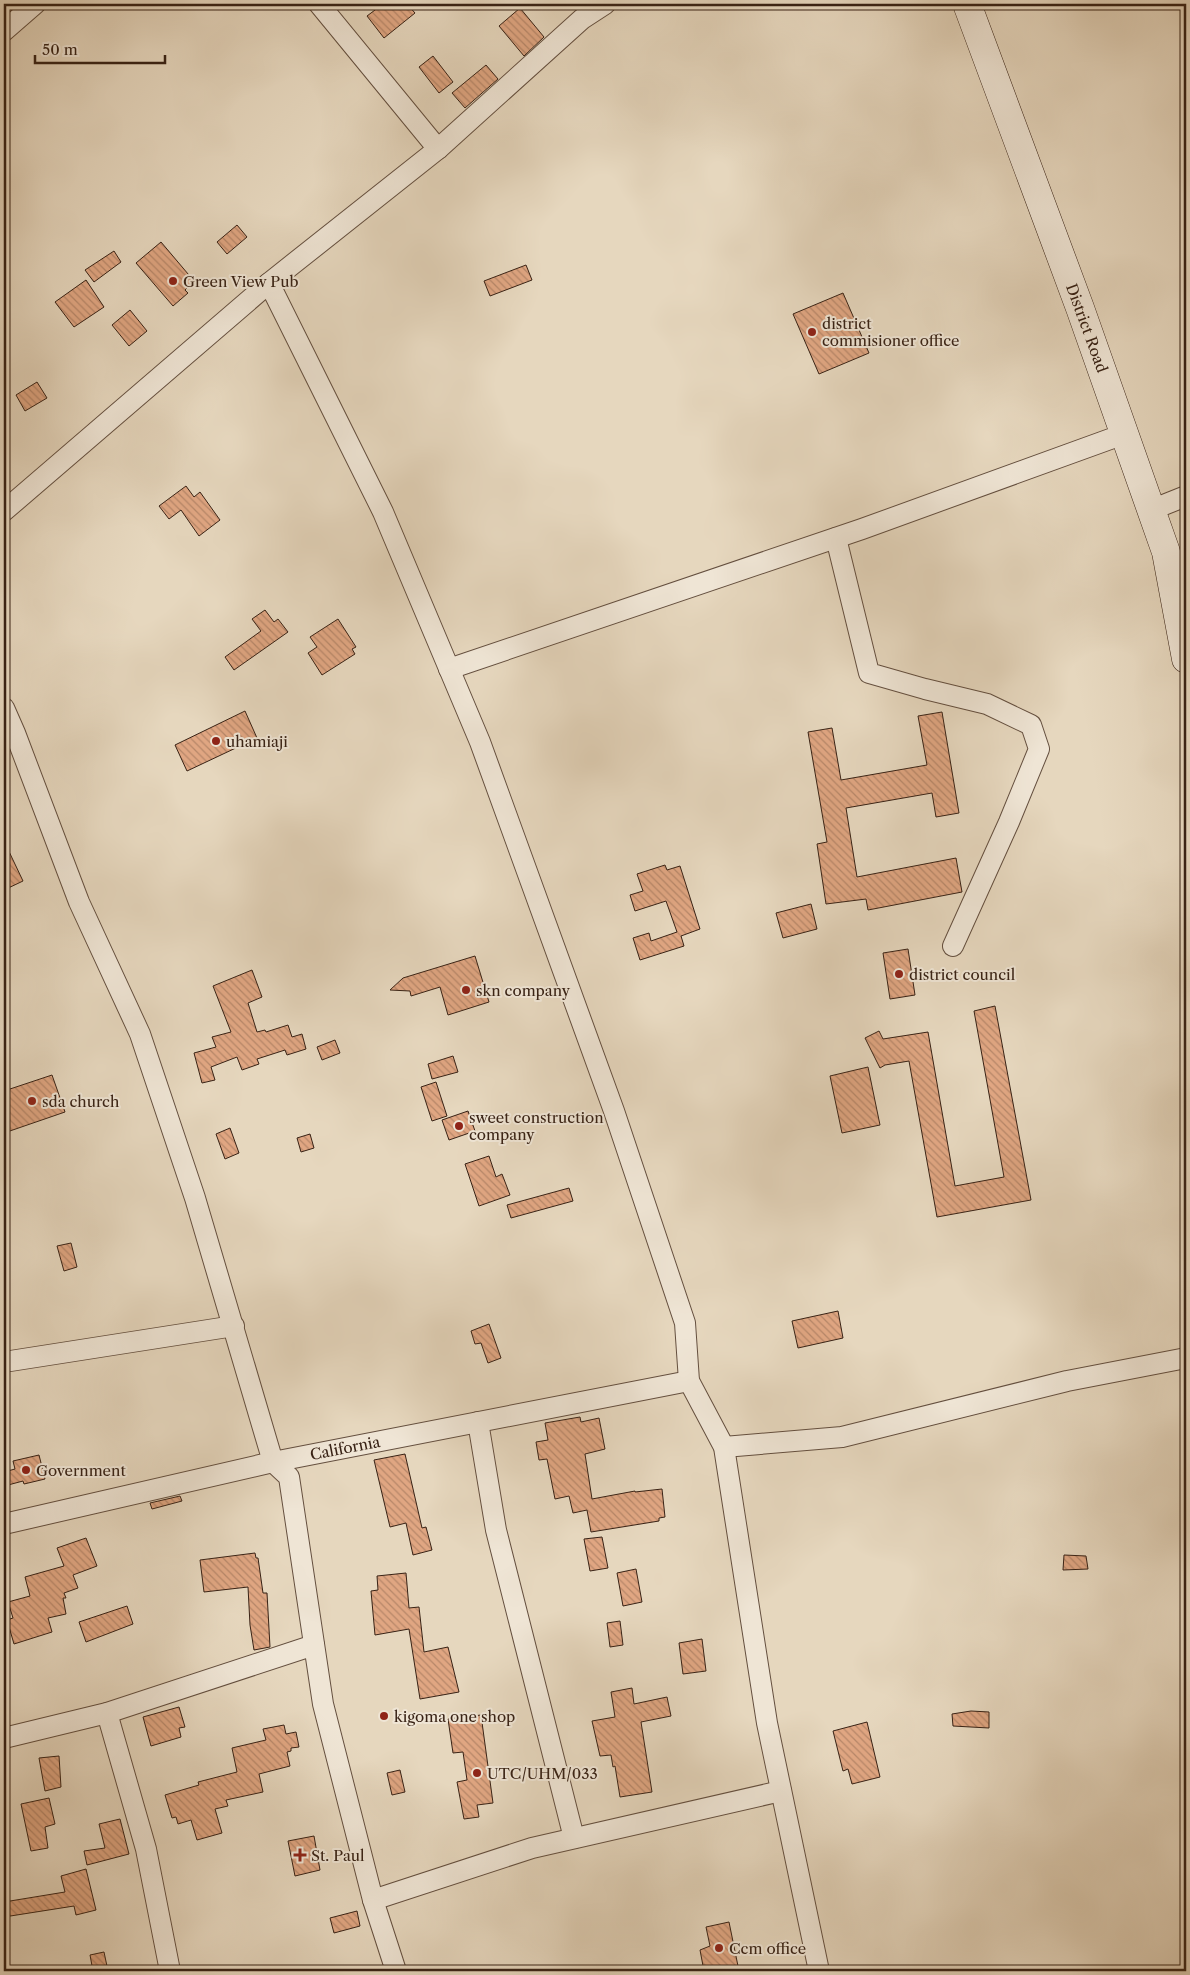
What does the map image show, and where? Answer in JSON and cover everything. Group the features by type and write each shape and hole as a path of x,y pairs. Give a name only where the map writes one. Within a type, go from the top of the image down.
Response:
{"street":[{"path":"4,31 35,4"},
{"path":"319,4 438,149"},
{"path":"4,511 269,283 438,149 576,11 605,4"},
{"name":"District Road","path":"967,4 1080,308 1166,552 1186,659"},
{"path":"269,283 383,512 480,742 620,1129 685,1323 689,1381 724,1447 767,1724 819,1971"},
{"path":"449,669 836,538 1124,434"},
{"path":"1151,510 1186,496"},
{"path":"836,538 870,673 986,704 1031,725 1039,749 953,946"},
{"path":"4,708 10,736 79,902 140,1034 195,1198 274,1462 289,1477 323,1704 373,1900 396,1971"},
{"path":"4,1362 234,1326"},
{"path":"724,1447 842,1437 1067,1381 1186,1358"},
{"name":"California","path":"4,1524 274,1462 689,1381"},
{"path":"478,1422 496,1530 574,1838"},
{"path":"4,1738 107,1713 314,1645"},
{"path":"107,1713 146,1849 170,1971"},
{"path":"373,1900 532,1848 781,1791"}],"building":[{"path":"383,4 407,4 415,13 384,38 367,16"},
{"path":"520,8 544,37 524,56 499,26"},
{"path":"433,56 453,82 439,93 419,67"},
{"path":"486,65 498,79 465,108 452,93"},
{"name":"Green View Pub","path":"237,225 247,237 227,254 217,242"},
{"name":"Green View Pub","path":"161,242 194,281 185,290 188,293 173,306 136,263"},
{"path":"114,251 121,262 94,282 85,270"},
{"path":"526,265 532,280 490,296 484,281"},
{"path":"86,280 104,307 74,327 55,302"},
{"name":"district commisioner office","path":"843,293 869,353 819,374 793,314"},
{"path":"130,310 147,331 129,346 112,325"},
{"path":"37,382 47,398 25,411 16,395"},
{"path":"186,486 194,497 200,492 220,520 199,536 181,510 169,519 159,506"},
{"path":"265,610 274,622 278,619 288,632 234,670 225,657 261,631 252,619"},
{"path":"338,619 356,647 352,649 355,654 322,675 308,653 317,647 310,637"},
{"name":"uhamiaji","path":"245,711 257,738 187,771 175,745"},
{"path":"942,712 959,813 936,817 932,793 846,808 857,877 956,858 962,892 868,910 866,899 826,904 817,844 827,842 808,732 832,728 841,780 927,765 918,716"},
{"path":"4,841 23,881 4,890"},
{"path":"665,865 667,870 680,866 700,929 681,936 684,946 640,960 633,938 649,933 651,941 677,932 666,901 635,911 630,895 643,891 637,874"},
{"path":"811,904 817,929 783,938 776,913"},
{"name":"district council","path":"908,949 915,995 890,999 883,953"},
{"name":"skn company","path":"475,956 489,1002 448,1015 440,987 411,996 410,991 390,990 403,978"},
{"path":"252,970 262,997 248,1003 257,1032 265,1030 266,1032 288,1025 292,1037 302,1034 306,1049 287,1055 285,1050 257,1059 259,1064 242,1070 237,1057 211,1067 215,1080 202,1083 194,1053 216,1047 212,1037 231,1032 213,986"},
{"path":"995,1006 1031,1200 937,1217 909,1061 885,1065 880,1068 865,1038 879,1031 883,1039 928,1032 955,1186 1004,1177 974,1011"},
{"path":"335,1040 340,1053 322,1060 317,1047"},
{"path":"453,1056 458,1072 432,1079 428,1064"},
{"path":"868,1067 880,1125 842,1133 830,1076"},
{"name":"sda church","path":"52,1075 65,1112 4,1133 4,1091"},
{"path":"436,1082 447,1116 432,1121 421,1087"},
{"name":"sweet construction company","path":"468,1111 475,1131 449,1140 442,1120"},
{"path":"230,1128 239,1153 225,1159 216,1134"},
{"path":"310,1134 314,1148 301,1152 297,1138"},
{"path":"489,1156 496,1177 502,1174 510,1195 479,1206 465,1164"},
{"path":"569,1188 573,1201 511,1218 507,1205"},
{"path":"71,1243 77,1267 64,1271 57,1246"},
{"path":"838,1311 843,1338 798,1348 792,1321"},
{"path":"489,1324 501,1358 488,1363 481,1343 475,1344 471,1331"},
{"path":"580,1417 581,1422 599,1418 605,1449 585,1454 592,1499 635,1491 662,1489 665,1517 659,1518 659,1521 591,1532 587,1510 573,1513 569,1496 555,1499 547,1459 539,1460 536,1442 548,1440 545,1423"},
{"path":"405,1454 422,1528 426,1527 432,1550 413,1555 406,1523 390,1527 374,1460"},
{"name":"Government","path":"39,1455 45,1479 24,1484 23,1481 8,1485 4,1472 15,1469 13,1461"},
{"path":"180,1496 182,1501 152,1509 150,1503"},
{"path":"602,1537 608,1568 590,1571 584,1539"},
{"path":"86,1538 97,1566 73,1575 78,1588 64,1593 66,1598 63,1598 66,1614 48,1618 52,1632 14,1644 7,1620 13,1618 8,1602 30,1596 25,1577 64,1566 57,1548"},
{"path":"255,1553 256,1558 258,1558 263,1593 267,1593 270,1647 254,1650 250,1625 248,1587 204,1592 200,1560"},
{"path":"1064,1555 1086,1556 1088,1569 1063,1570"},
{"path":"636,1569 642,1602 623,1606 617,1573"},
{"path":"406,1573 409,1608 419,1607 424,1652 448,1647 459,1692 420,1699 409,1629 375,1635 371,1591 378,1590 377,1576"},
{"path":"127,1606 133,1624 86,1642 79,1622"},
{"path":"620,1621 623,1645 610,1647 607,1623"},
{"path":"702,1639 706,1671 683,1674 679,1643"},
{"path":"632,1688 634,1704 667,1697 671,1716 641,1722 652,1792 620,1797 615,1766 613,1767 611,1755 600,1756 592,1721 615,1717 611,1692"},
{"path":"179,1707 185,1727 179,1728 181,1737 151,1746 143,1717"},
{"path":"971,1711 989,1712 989,1728 953,1726 952,1714"},
{"path":"481,1715 493,1803 477,1805 479,1817 464,1819 457,1782 467,1780 463,1752 453,1753 448,1719"},
{"path":"867,1722 880,1777 852,1784 848,1769 843,1771 833,1731"},
{"path":"284,1725 286,1734 296,1732 299,1747 291,1748 291,1751 287,1752 290,1766 259,1774 263,1792 226,1800 228,1806 215,1809 222,1833 197,1840 191,1820 178,1824 176,1817 172,1818 165,1795 199,1785 198,1782 237,1772 232,1748 266,1740 263,1729"},
{"path":"59,1756 61,1787 45,1791 39,1758"},
{"path":"400,1770 405,1792 392,1795 387,1773"},
{"path":"49,1798 55,1824 45,1827 48,1848 31,1851 21,1804"},
{"path":"120,1819 129,1854 87,1865 84,1851 105,1848 99,1824"},
{"path":"314,1836 320,1870 295,1876 288,1841"},
{"path":"86,1869 96,1910 76,1915 74,1906 4,1917 4,1902 65,1892 61,1876"},
{"path":"357,1911 360,1926 334,1933 330,1918"},
{"name":"Ccm office","path":"729,1922 739,1971 704,1971 700,1950 710,1946 706,1927"},
{"path":"104,1952 108,1971 93,1971 90,1955"}],"place":[{"name":"Green View Pub","path":"173,281"},
{"name":"district commisioner office","path":"812,332"},
{"name":"uhamiaji","path":"216,741"},
{"name":"district council","path":"899,974"},
{"name":"skn company","path":"466,990"},
{"name":"sda church","path":"32,1101"},
{"name":"sweet construction company","path":"459,1126"},
{"name":"Government","path":"26,1470"},
{"name":"kigoma one shop","path":"384,1716"},
{"name":"UTC/UHM/033","path":"477,1773"},
{"name":"St. Paul","path":"300,1855"},
{"name":"Ccm office","path":"719,1948"}]}
